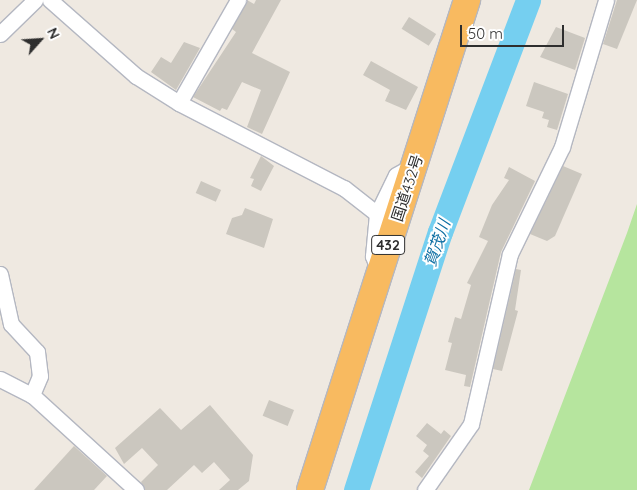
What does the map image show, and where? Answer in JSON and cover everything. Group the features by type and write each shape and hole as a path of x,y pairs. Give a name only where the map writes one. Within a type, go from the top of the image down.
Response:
{"highway":[{"name":"国道432号","path":"310,490 467,0"}],"street":[{"path":"0,34 35,0"},
{"path":"50,0 136,76 179,103 344,188 377,214"},
{"path":"179,103 238,0"},
{"path":"425,490 471,424 510,254 562,147 606,0"},
{"path":"379,272 373,256 377,214 396,175 415,164"},
{"path":"0,274 11,324 37,352 40,376 32,395"},
{"path":"0,379 32,395 136,490"}],"green space":[{"path":"637,204 637,490 529,490 627,233"}],"building":[{"path":"247,0 254,4 256,0 281,0 252,53 290,72 262,134 247,127 261,90 242,82 227,110 222,108 220,111 193,97 236,32 232,29"},
{"path":"617,0 637,0 617,49 603,44"},
{"path":"409,17 436,34 429,46 402,29"},
{"path":"556,27 585,38 575,70 540,57"},
{"path":"184,42 200,48 176,90 151,72 161,57 171,63"},
{"path":"371,61 418,87 406,110 385,101 390,90 363,75"},
{"path":"534,82 568,94 557,130 547,127 549,120 542,118 544,112 526,106"},
{"path":"261,156 274,166 261,191 251,186 254,179 250,178"},
{"path":"563,166 582,174 555,236 547,241 530,234"},
{"path":"509,167 535,181 501,252 470,387 464,386 466,375 445,370 452,343 448,342 455,317 461,319 471,285 467,283 488,241 479,237 492,205 509,180 504,178"},
{"path":"201,181 221,190 216,202 196,193"},
{"path":"245,208 273,219 264,248 226,234 232,218 242,215"},
{"path":"516,269 521,270 515,310 518,311 502,371 493,369"},
{"path":"269,400 294,410 288,426 263,416"},
{"path":"210,405 253,455 249,481 238,490 219,490 230,480 214,462 202,473 194,465 167,490 145,490 141,482 158,465 142,448 124,464 115,448 160,408 181,430"},
{"path":"427,423 441,434 444,430 451,436 422,478 415,472 429,456 423,451 427,445 416,436"},
{"path":"74,446 107,476 94,490 34,490"}],"waterway":[{"name":"賀茂川","path":"356,490 440,232 528,0"}]}
